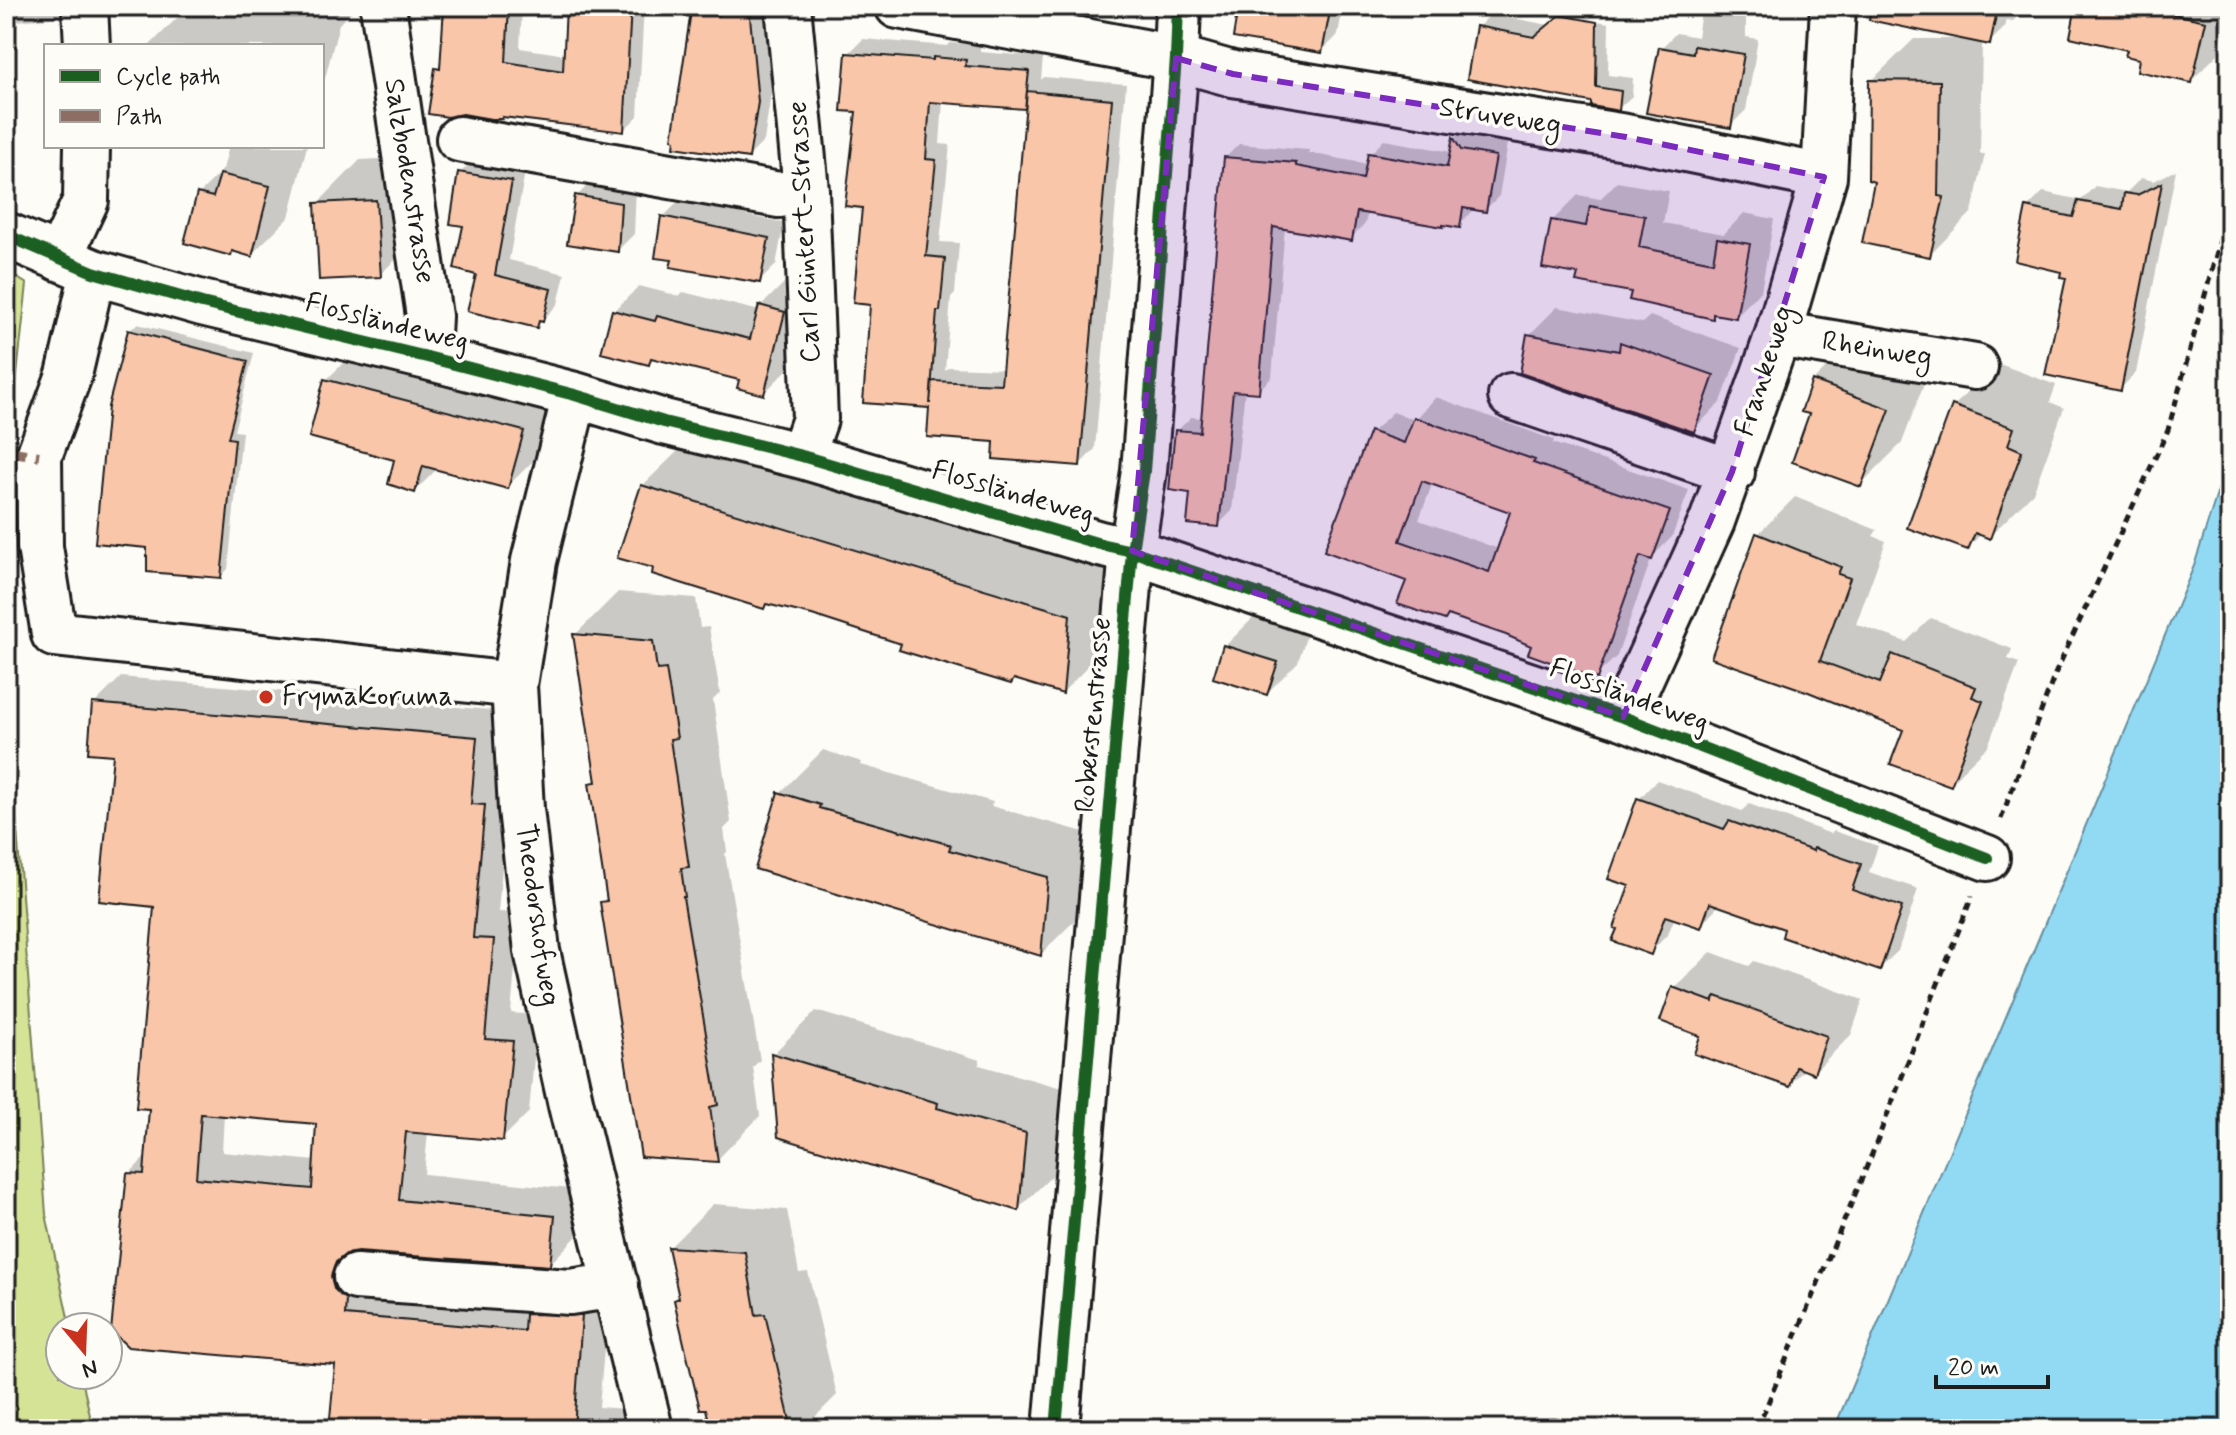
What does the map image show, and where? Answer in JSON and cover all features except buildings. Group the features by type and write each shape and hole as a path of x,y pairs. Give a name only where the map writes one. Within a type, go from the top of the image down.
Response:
{"street":[{"path":"85,6 87,44"},
{"name":"Salzbodenstrasse","path":"383,6 429,316 427,357"},
{"name":"Carl Güntert-Strasse","path":"788,6 806,190 815,419 802,456"},
{"name":"Struveweg","path":"898,6 1176,58 1233,74 1626,137 1824,177"},
{"name":"Roberstenstrasse","path":"1056,1429 1132,551 1144,471 1178,6"},
{"name":"Frankeweg","path":"1623,717 1732,472 1778,334 1824,177 1833,6"},
{"path":"459,139 779,195 806,190"},
{"path":"87,148 86,200 76,265 69,375 39,456 40,547 54,634 514,685"},
{"name":"Flossländeweg","path":"6,235 76,265 202,303 575,395 664,422 802,456 1132,551 1623,717 1987,858"},
{"name":"Rheinweg","path":"1778,334 1975,367"},
{"name":"Theodorshofweg","path":"575,395 534,561 514,685 521,809 537,951 650,1429"},
{"path":"1511,396 1732,472"},
{"path":"356,1277 570,1292 616,1285"}],"highlighted area":[{"path":"1176,58 1233,74 1626,137 1824,177 1732,472 1623,717 1132,551"}],"green space":[{"path":"6,271 27,284 6,474"},
{"path":"6,684 46,1214 67,1311 44,1311 44,1391 85,1391 93,1429 6,1429"}],"water":[{"path":"2230,453 2230,1429 1834,1429 2194,566"}],"marked path":[{"path":"6,451 39,456"}],"cycle path":[{"path":"1056,1429 1132,551 1144,471 1178,6"},
{"path":"6,235 93,272 202,303 575,395 664,422 802,456 1132,551 1623,717 1987,858"}],"place":[{"name":"FrymaKoruma","path":"266,697"}]}
